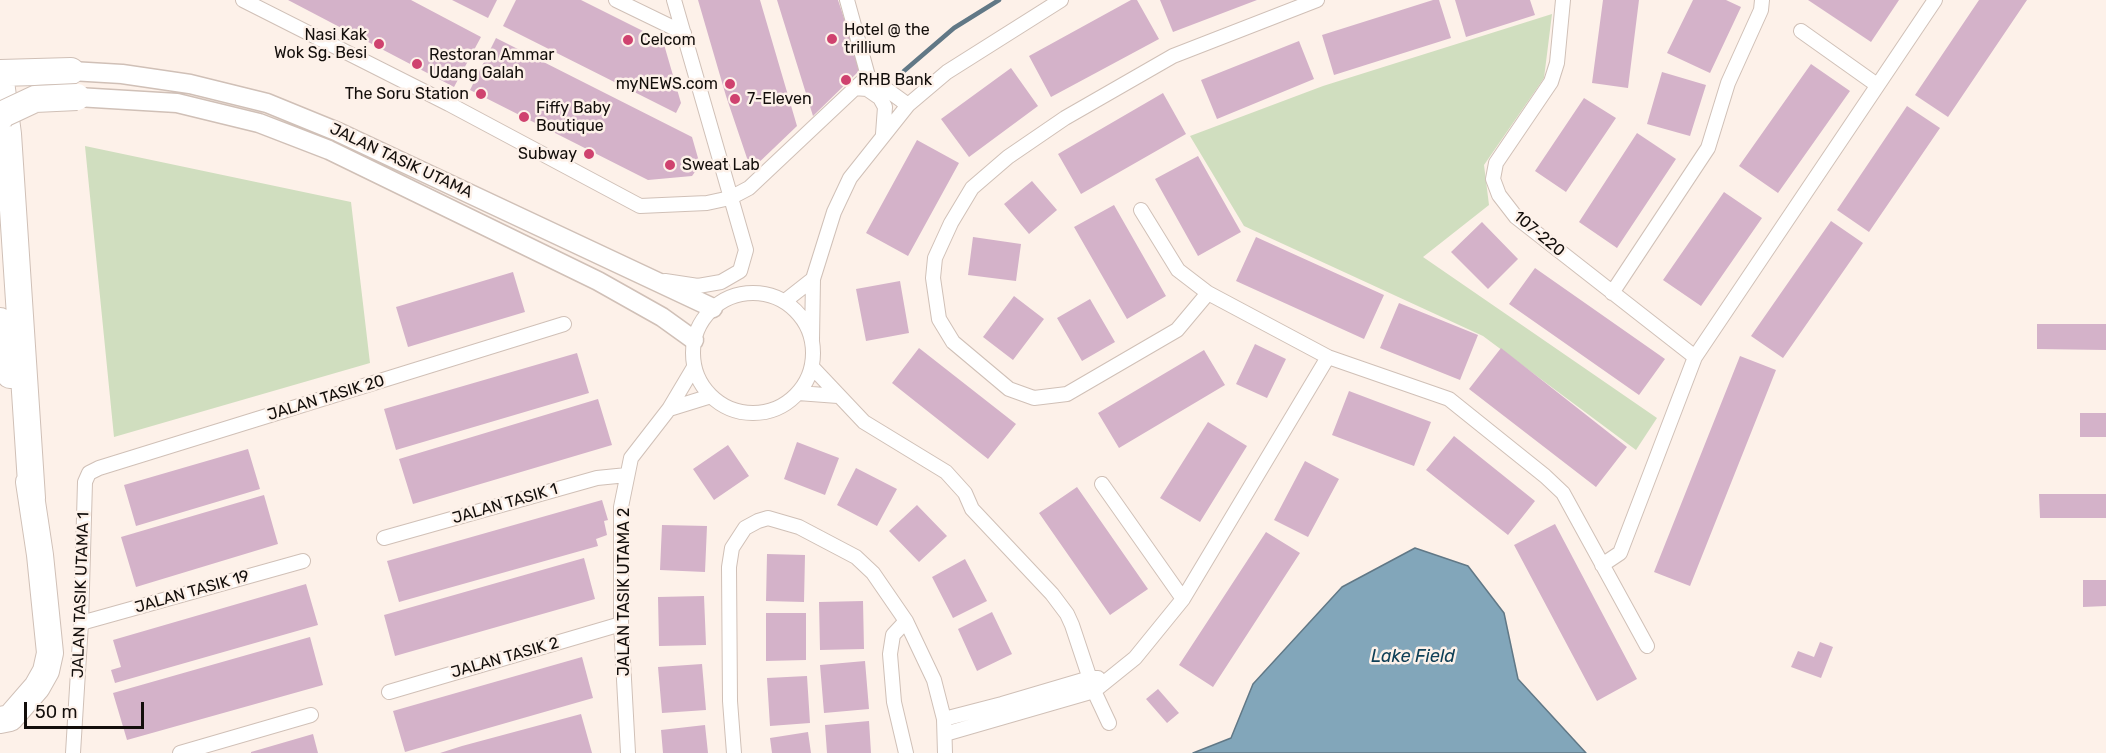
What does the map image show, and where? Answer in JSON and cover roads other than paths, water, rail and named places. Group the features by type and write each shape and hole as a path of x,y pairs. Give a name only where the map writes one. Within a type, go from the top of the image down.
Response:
{"highway":[{"path":"32,498 9,134 0,73 71,71"},
{"path":"0,118 3,114 35,99 77,97"},
{"path":"0,321 32,498 50,653 37,687 10,718 0,720"}],"street":[{"path":"243,0 449,104 640,206 707,203 730,198 748,188 868,76"},
{"path":"616,0 684,33"},
{"path":"648,278 698,286 721,282 740,272 746,250 674,0"},
{"path":"846,0 868,76 909,105"},
{"path":"812,340 807,324 785,301 767,294 747,292 729,298 712,308 701,323 694,340 694,367 701,383 711,396 739,411 771,410 786,403 798,393 812,366 813,279 834,212 850,178 883,134 909,105 947,72 1061,0"},
{"path":"1208,292 1177,330 1067,394 1034,398 1009,389 953,342 939,319 933,278 935,258 951,223 972,189 1008,157 1055,124 1173,56 1317,0"},
{"name":"107-220","path":"1563,0 1557,63 1551,82 1496,163 1493,179 1499,195 1516,217 1695,357"},
{"path":"1612,293 1708,148 1728,83 1761,10 1762,0"},
{"path":"1602,565 1620,553 1695,357 1935,0"},
{"path":"1801,31 1877,85"},
{"name":"JALAN TASIK UTAMA","path":"71,71 123,74 190,84 267,103 338,132 712,308"},
{"path":"854,88 867,89 880,98 885,107 883,134"},
{"name":"JALAN TASIK UTAMA","path":"77,97 177,103 259,123 329,150 598,281 662,317 694,340"},
{"path":"1141,210 1178,270 1208,292 1328,357 1449,399 1545,476 1563,493 1647,646"},
{"path":"598,281 609,260"},
{"path":"785,301 813,279"},
{"name":"JALAN TASIK 20","path":"89,473 564,324"},
{"path":"945,734 1109,679 1135,658 1183,599 1328,357"},
{"path":"812,366 864,422 946,472 965,493 972,509 1052,594 1067,614 1092,684 1109,723"},
{"name":"JALAN TASIK UTAMA 2","path":"628,753 621,624 621,507 631,458 669,409 694,367"},
{"path":"798,393 838,396"},
{"path":"669,409 711,396"},
{"name":"JALAN TASIK UTAMA 1","path":"73,753 81,623 85,482 89,473"},
{"name":"JALAN TASIK 1","path":"384,538 597,478 627,476"},
{"path":"1102,484 1183,599"},
{"path":"734,753 730,700 729,567 732,548 745,528 768,518 799,526 856,557 873,573 906,621 934,680 944,719 945,753"},
{"name":"JALAN TASIK 19","path":"81,623 303,561"},
{"path":"906,621 893,635 890,654 894,702 906,753"},
{"name":"JALAN TASIK 2","path":"389,692 621,624"},
{"path":"944,719 1092,684"},
{"path":"180,753 311,715"}],"water":[{"name":"Lake Field","path":"1415,548 1468,566 1504,613 1518,679 1586,753 1193,753 1231,738 1253,684 1342,587"}],"waterway":[{"path":"904,71 954,28 999,0"}],"place":[{"name":"Hotel @ the trillium","path":"832,39"},
{"name":"Celcom","path":"628,40"},
{"name":"Nasi Kak Wok Sg. Besi","path":"379,44"},
{"name":"Restoran Ammar Udang Galah","path":"417,64"},
{"name":"RHB Bank","path":"846,80"},
{"name":"myNEWS.com","path":"730,84"},
{"name":"The Soru Station","path":"481,94"},
{"name":"7-Eleven","path":"735,99"},
{"name":"Fiffy Baby Boutique","path":"524,117"},
{"name":"Subway","path":"589,154"},
{"name":"Sweat Lab","path":"670,165"}]}
